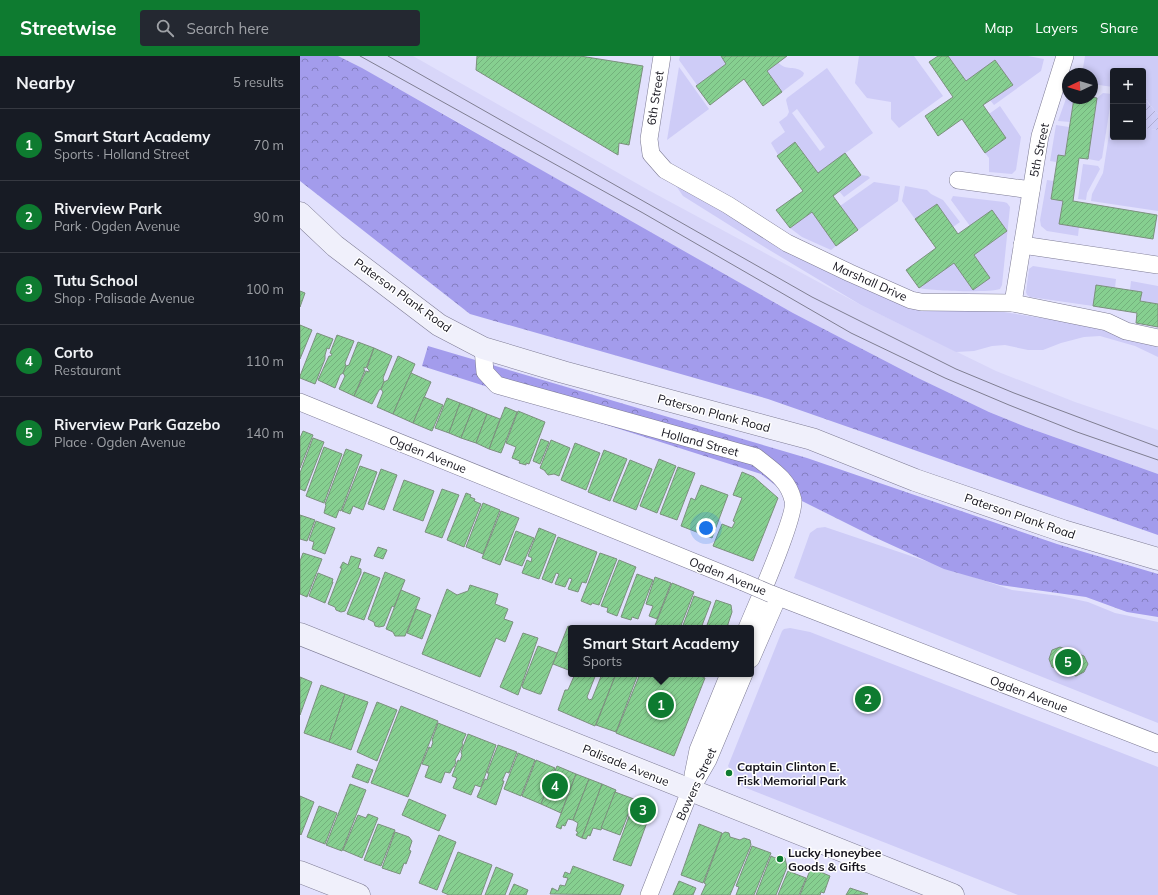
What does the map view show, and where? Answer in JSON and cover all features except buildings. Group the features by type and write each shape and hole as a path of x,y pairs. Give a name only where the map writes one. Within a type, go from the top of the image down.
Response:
{"main road":[{"name":"Paterson Plank Road","path":"300,213 335,246 439,325 483,348 562,372 812,439 915,480 1063,531 1158,559"},
{"name":"Palisade Avenue","path":"300,634 953,895"},
{"path":"300,872 359,895"}],"street":[{"name":"6th Street","path":"649,139 662,56"},
{"name":"5th Street","path":"1022,246 1042,129 1065,56"},
{"name":"Marshall Drive","path":"649,139 651,154 665,170 728,205 787,243 911,300 1013,303 1107,322 1126,331 1158,338"},
{"path":"958,180 1031,190"},
{"path":"1013,303 1022,246 1158,265"},
{"name":"Holland Street","path":"483,348 485,372 497,386 756,457 784,479 794,501 787,527 748,625"},
{"name":"Ogden Avenue","path":"300,402 774,595 1158,744"},
{"path":"754,651 774,595"},
{"path":"690,791 698,750 727,677"},
{"name":"Bowers Street","path":"649,895 690,791 708,760 743,677"}],"shaded area":[{"path":"338,56 413,56 650,191 861,305 996,371 1075,402 1158,430 1158,474 1026,427 989,412 918,378 793,313 613,212 444,114"},
{"path":"680,56 721,56 726,64 697,85 679,60"},
{"path":"859,56 914,56 943,96 899,128 891,119 891,102 867,98 855,83"},
{"path":"948,56 1028,56 1044,59 1041,71 994,105 990,100 1012,84 995,60 966,81"},
{"path":"1085,56 1158,56 1158,114 1146,99 1146,68 1110,68 1110,87 1098,85 1098,68 1083,68"},
{"path":"778,62 784,67 801,70 804,73 803,76 782,92 767,71"},
{"path":"679,67 709,109 667,140"},
{"path":"827,68 873,133 818,173 796,142 778,155 771,143 785,132 779,122 787,116 789,112 786,100","holes":["797,109 825,147 820,151 792,113"]},
{"path":"1103,93 1110,94 1110,107 1102,158 1099,161 1088,159 1098,97"},
{"path":"1146,99 1158,114 1158,130 1146,128"},
{"path":"1064,104 1073,104 1070,122 1058,121"},
{"path":"1000,106 1021,137 1016,170 1012,174 989,172 989,158 985,153 1006,138 989,114"},
{"path":"1056,125 1069,127 1065,156 1058,155 1056,162 1050,161"},
{"path":"1110,128 1110,140 1146,140 1146,128 1158,130 1158,211 1091,201 1092,194 1103,173"},
{"path":"1083,164 1098,166 1100,169 1087,193 1086,200 1078,199"},
{"path":"861,175 868,176 870,178 844,197 839,191"},
{"path":"672,180 917,310 998,311 1104,328 1158,342 1158,357 1135,346 1100,336 1084,337 1061,343 1043,350 1028,350 1005,345 992,346 974,351 956,352 861,305 766,248 683,196"},
{"path":"1047,180 1054,181 1051,199 1063,201 1079,227 1078,236 1047,231 1041,226 1040,220"},
{"path":"874,182 900,186 898,201 858,230 840,206"},
{"path":"905,186 927,190 931,194 943,200 960,222 953,227 937,204 915,219 902,201"},
{"path":"953,196 1004,202 1010,207 1002,285 1000,289 985,291 960,291 919,288 954,263 973,290 989,278 974,255 1007,231 992,210 970,226 951,200"},
{"path":"812,212 836,246 831,250 802,237 790,228"},
{"path":"1033,266 1116,279 1115,288 1096,285 1093,306 1030,297 1026,292 1029,269"},
{"path":"1131,281 1158,286 1158,304 1140,301 1142,292 1130,290"},
{"path":"825,527 1012,590 1060,596 1088,602 1115,613 1158,622 1158,723 794,578 810,533 817,528"},
{"path":"790,628 810,632 1158,767 1158,895 1018,895 741,786 728,766 782,631"}],"green space":[{"path":"300,56 338,56 362,68 793,313 918,378 989,412 1026,427 1158,474 1158,535 768,399 470,314 300,181"},
{"path":"428,346 807,458 1057,544 1158,574 1158,617 1127,612 1086,597 1000,585 944,569 874,537 784,492 761,474 422,366"}],"tram line":[{"path":"360,56 643,213 851,333 945,378 1009,405 1077,432 1158,460"},
{"path":"388,56 812,297 956,369 1014,393 1158,447"}],"place":[{"name":"Riverview Park Gazebo","path":"1068,662"},
{"name":"Riverview Park","path":"868,699"},
{"name":"Smart Start Academy","path":"661,705"},
{"name":"Captain Clinton E. Fisk Memorial Park","path":"729,773"},
{"name":"Corto","path":"555,786"},
{"name":"Tutu School","path":"643,810"},
{"name":"Lucky Honeybee Goods & Gifts","path":"780,859"}]}
